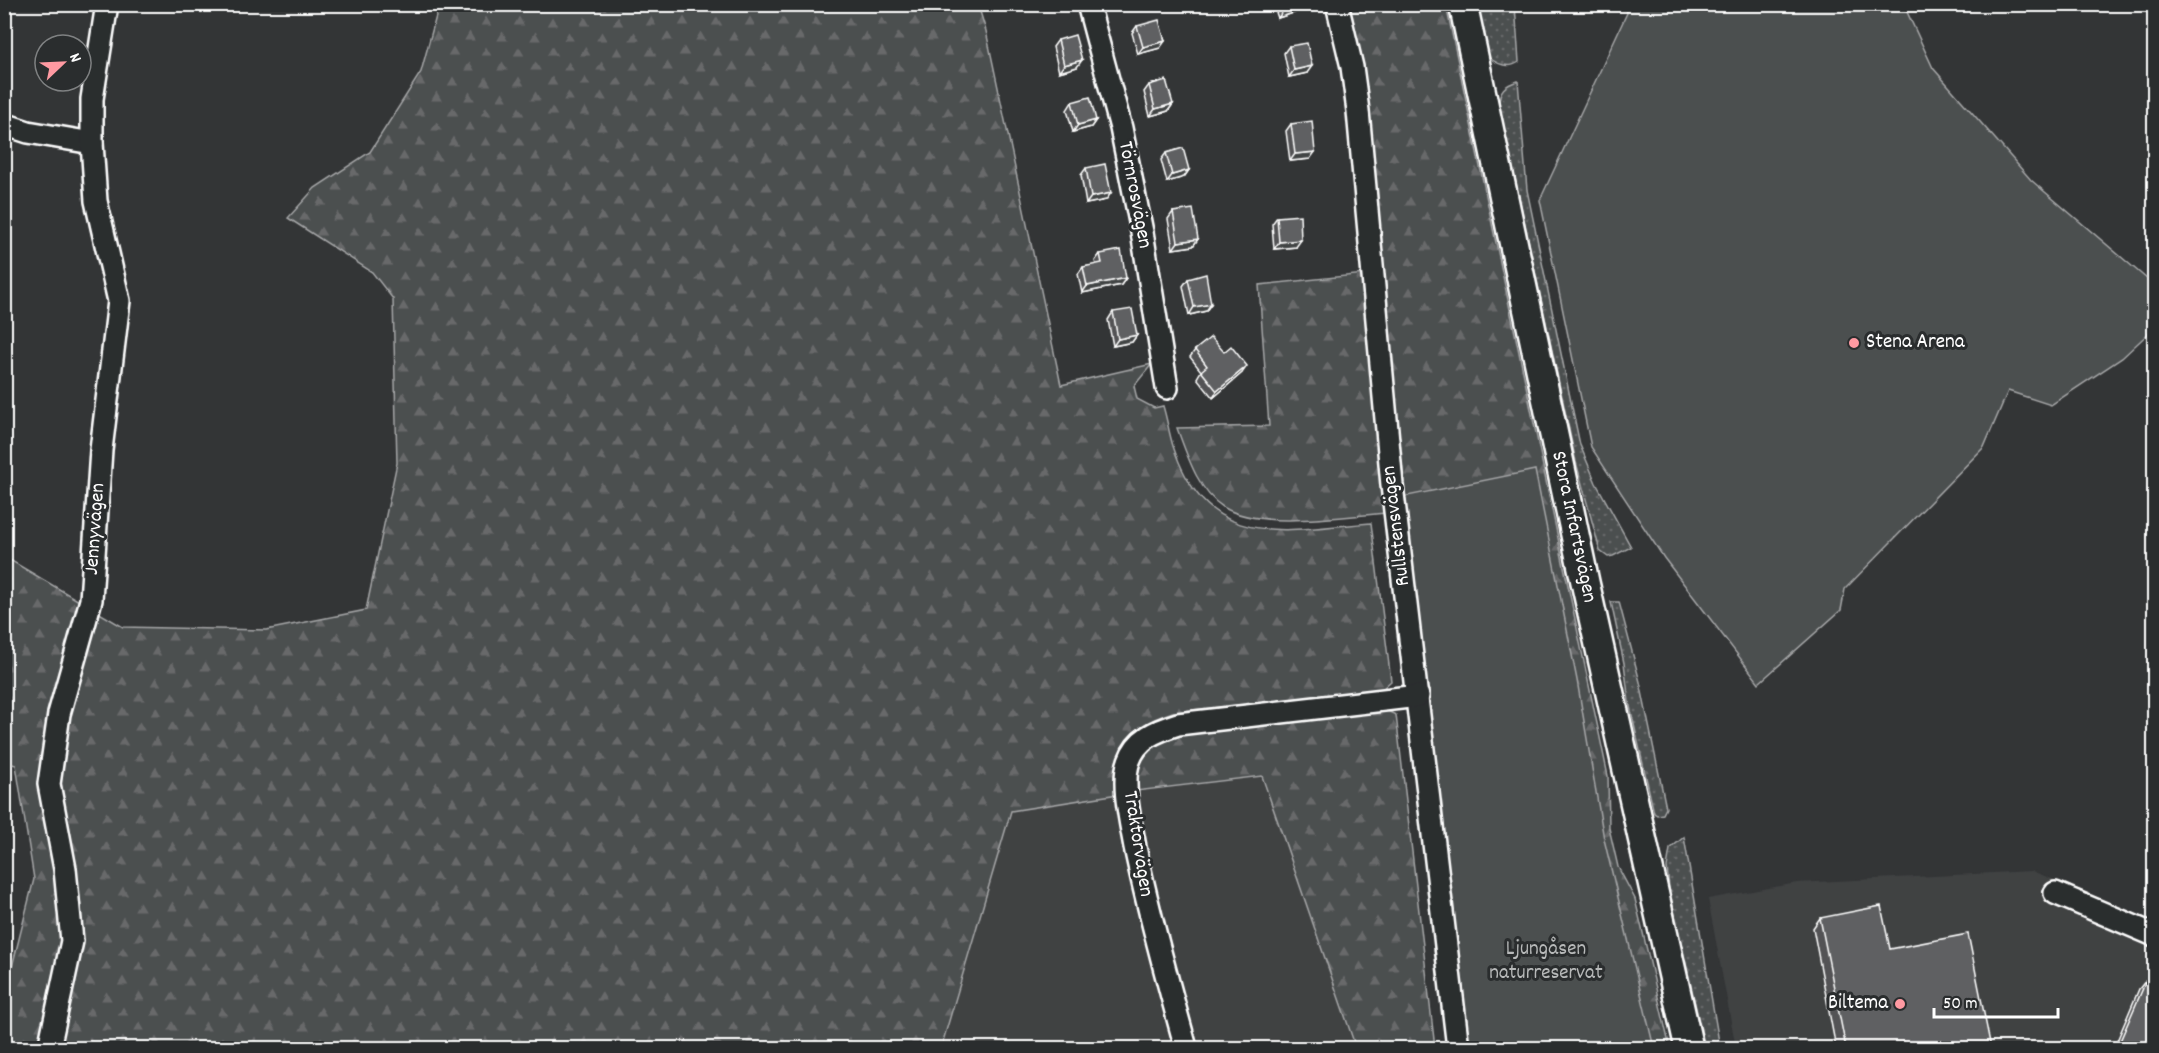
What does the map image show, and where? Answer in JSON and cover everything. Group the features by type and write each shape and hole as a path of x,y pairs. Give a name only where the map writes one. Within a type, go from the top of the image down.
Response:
{"main road":[{"name":"Stora Infartsvägen","path":"1462,4 1582,570 1689,1048"}],"street":[{"name":"Jennyvägen","path":"49,1048 72,940 65,869 49,784 59,714 91,600 101,450 119,301 96,201 92,143 92,99 107,4"},
{"name":"Törnrosvägen","path":"1088,4 1124,140 1142,232 1167,388"},
{"name":"Rullstensvägen","path":"1337,4 1352,67 1358,111 1392,485 1458,1048"},
{"path":"4,124 28,132 92,143"},
{"name":"Traktorvägen","path":"1186,1048 1147,906 1127,805 1128,762 1139,742 1153,733 1178,724 1418,696"},
{"path":"2055,893 2154,935"}],"shaded area":[{"path":"1262,776 1356,1048 1196,1048 1159,919 1142,835 1136,791"},
{"path":"1118,794 1128,872 1176,1048 941,1048 1010,811"},
{"path":"2032,871 2154,920 2154,1048 1736,1048 1708,899 1797,883"}],"green space":[{"path":"439,5 978,5 986,31 1061,385 1152,364 1134,386 1137,399 1154,408 1163,406 1173,446 1188,480 1206,504 1228,519 1252,527 1278,530 1371,523 1391,681 1381,690 1173,712 1156,718 1134,732 1128,741 1121,762 1118,794 1011,811 941,1048 5,1048 5,995 34,879 16,765 5,762 5,557 123,627 266,630 366,610 397,463 393,299 372,272 288,218 315,188 370,152 421,72"},
{"path":"1344,5 1446,5 1608,776 1609,828 1618,867 1635,899 1670,1048 1466,1048"},
{"path":"1478,5 1515,5 1519,62 1503,65 1488,57"},
{"name":"Stena Arena","path":"1626,5 1901,5 1907,12 1933,68 2031,180 2154,285 2154,328 2122,358 2051,405 2008,391 1984,447 1845,589 1841,610 1759,683 1664,558 1591,447 1540,200 1627,13"},
{"path":"1518,81 1527,190 1580,445 1596,483 1631,547 1608,557 1600,551 1576,462 1499,104 1500,95 1504,89"},
{"path":"1365,274 1388,513 1280,520 1239,514 1223,507 1214,500 1200,482 1189,461 1177,428 1269,426 1259,285"},
{"name":"Ljungåsen naturreservat","path":"1535,470 1577,680 1604,839 1654,1048 1470,1048 1402,497"},
{"path":"1611,602 1619,602 1640,682 1666,808 1663,814 1654,813 1629,702 1624,663"},
{"path":"1383,709 1396,715 1435,1048 1356,1048 1262,776 1136,791 1142,759 1150,747 1165,736"},
{"path":"1684,837 1720,1048 1705,1048 1669,888 1667,867 1670,849"}],"building":[{"path":"1281,4 1301,4 1301,5 1283,11"},
{"path":"1159,20 1165,41 1143,47 1137,26"},
{"path":"1075,35 1082,60 1064,65 1058,40"},
{"path":"1307,43 1312,66 1294,70 1289,46"},
{"path":"1166,80 1173,104 1155,109 1149,85"},
{"path":"1090,97 1096,120 1078,125 1072,102"},
{"path":"1312,121 1315,152 1295,154 1291,124"},
{"path":"1183,148 1189,170 1172,175 1166,153"},
{"path":"1105,164 1111,193 1091,197 1086,168"},
{"path":"1193,209 1198,239 1178,242 1173,212"},
{"path":"1300,215 1301,240 1279,242 1277,217"},
{"path":"1121,250 1126,278 1087,286 1083,267 1102,263 1100,254"},
{"path":"1206,274 1211,304 1194,307 1188,279"},
{"path":"1132,309 1137,335 1118,339 1113,312"},
{"path":"1211,337 1224,352 1231,346 1247,366 1217,391 1201,371 1207,366 1195,350"},
{"name":"Biltema","path":"1881,906 1890,949 1968,934 1991,1048 1846,1048 1820,918"},
{"path":"2147,979 2154,982 2154,1048 2117,1048"}],"place":[{"name":"Stena Arena","path":"1854,343"},
{"name":"Biltema","path":"1900,1004"}]}
